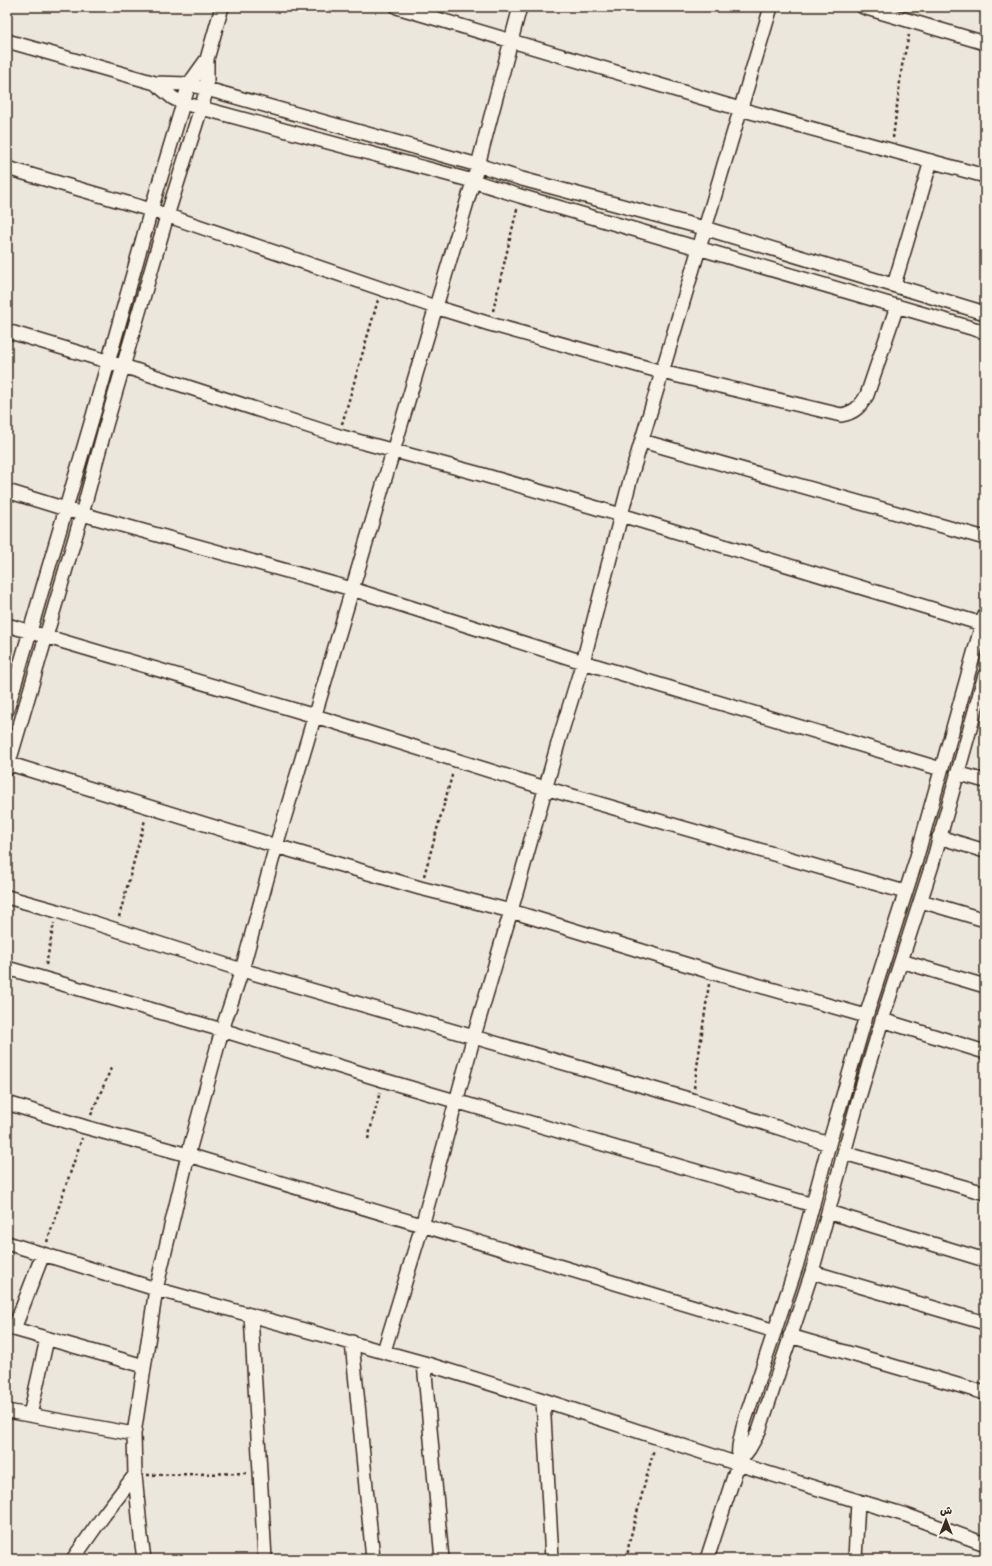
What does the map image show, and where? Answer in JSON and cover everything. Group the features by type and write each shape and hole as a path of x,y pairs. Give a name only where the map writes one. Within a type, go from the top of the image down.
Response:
{"street":[{"path":"222,7 208,59 208,90 167,216 82,514 8,765 148,806 276,846 420,888 511,911 711,972 866,1016"},
{"path":"397,7 740,109 985,176"},
{"path":"144,1559 135,1476 134,1434 156,1289 188,1156 222,1030 242,970 276,846 478,165 520,7"},
{"path":"384,1351 422,1226 474,1036 545,788 583,662 621,515 642,441 681,311 698,248 771,7"},
{"path":"863,7 985,43"},
{"path":"7,41 155,82 189,84 478,165 522,179 704,228 985,313"},
{"path":"7,710 151,210 189,84 208,59"},
{"path":"155,82 173,98 183,104 473,181 985,332"},
{"path":"894,286 931,162"},
{"path":"7,168 151,210 435,307 490,324 662,372 841,415 852,413 862,403 867,395 897,306"},
{"path":"7,331 123,366 393,452 480,474 983,619 916,860 866,1016 829,1144 796,1267 744,1423 739,1446 738,1464 707,1559"},
{"path":"642,441 985,538"},
{"path":"7,491 82,514 352,589 583,662 941,769"},
{"path":"7,625 315,716 545,788 906,892"},
{"path":"738,1464 749,1449 759,1431 812,1272 858,1101 882,1020 921,901 985,675"},
{"path":"958,708 974,711"},
{"path":"957,773 985,781"},
{"path":"939,837 985,851"},
{"path":"7,897 116,929 242,970 692,1100 829,1144"},
{"path":"921,901 985,920"},
{"path":"901,961 985,986"},
{"path":"7,968 222,1030 383,1080 457,1100 813,1205"},
{"path":"882,1020 985,1052"},
{"path":"843,1096 858,1101"},
{"path":"7,1103 774,1331"},
{"path":"844,1153 985,1193"},
{"path":"828,1212 985,1260"},
{"path":"7,1243 156,1289 424,1363 858,1502 906,1515 985,1544"},
{"path":"43,1254 11,1328 144,1366"},
{"path":"812,1272 985,1323"},
{"path":"251,1315 265,1559"},
{"path":"790,1336 985,1393"},
{"path":"30,1415 47,1339"},
{"path":"352,1342 373,1559"},
{"path":"424,1363 442,1559"},
{"path":"543,1400 552,1559"},
{"path":"7,1411 134,1434"},
{"path":"73,1559 104,1515 135,1476"},
{"path":"854,1559 858,1502"}],"path":[{"path":"891,151 902,66 912,22"},
{"path":"490,324 520,196"},
{"path":"339,436 382,288"},
{"path":"420,888 456,760"},
{"path":"116,929 148,806"},
{"path":"43,978 57,911"},
{"path":"692,1100 711,972"},
{"path":"43,1254 86,1127 112,1066"},
{"path":"368,1139 383,1080"},
{"path":"627,1559 628,1543 658,1437"},
{"path":"135,1476 260,1473"}]}
